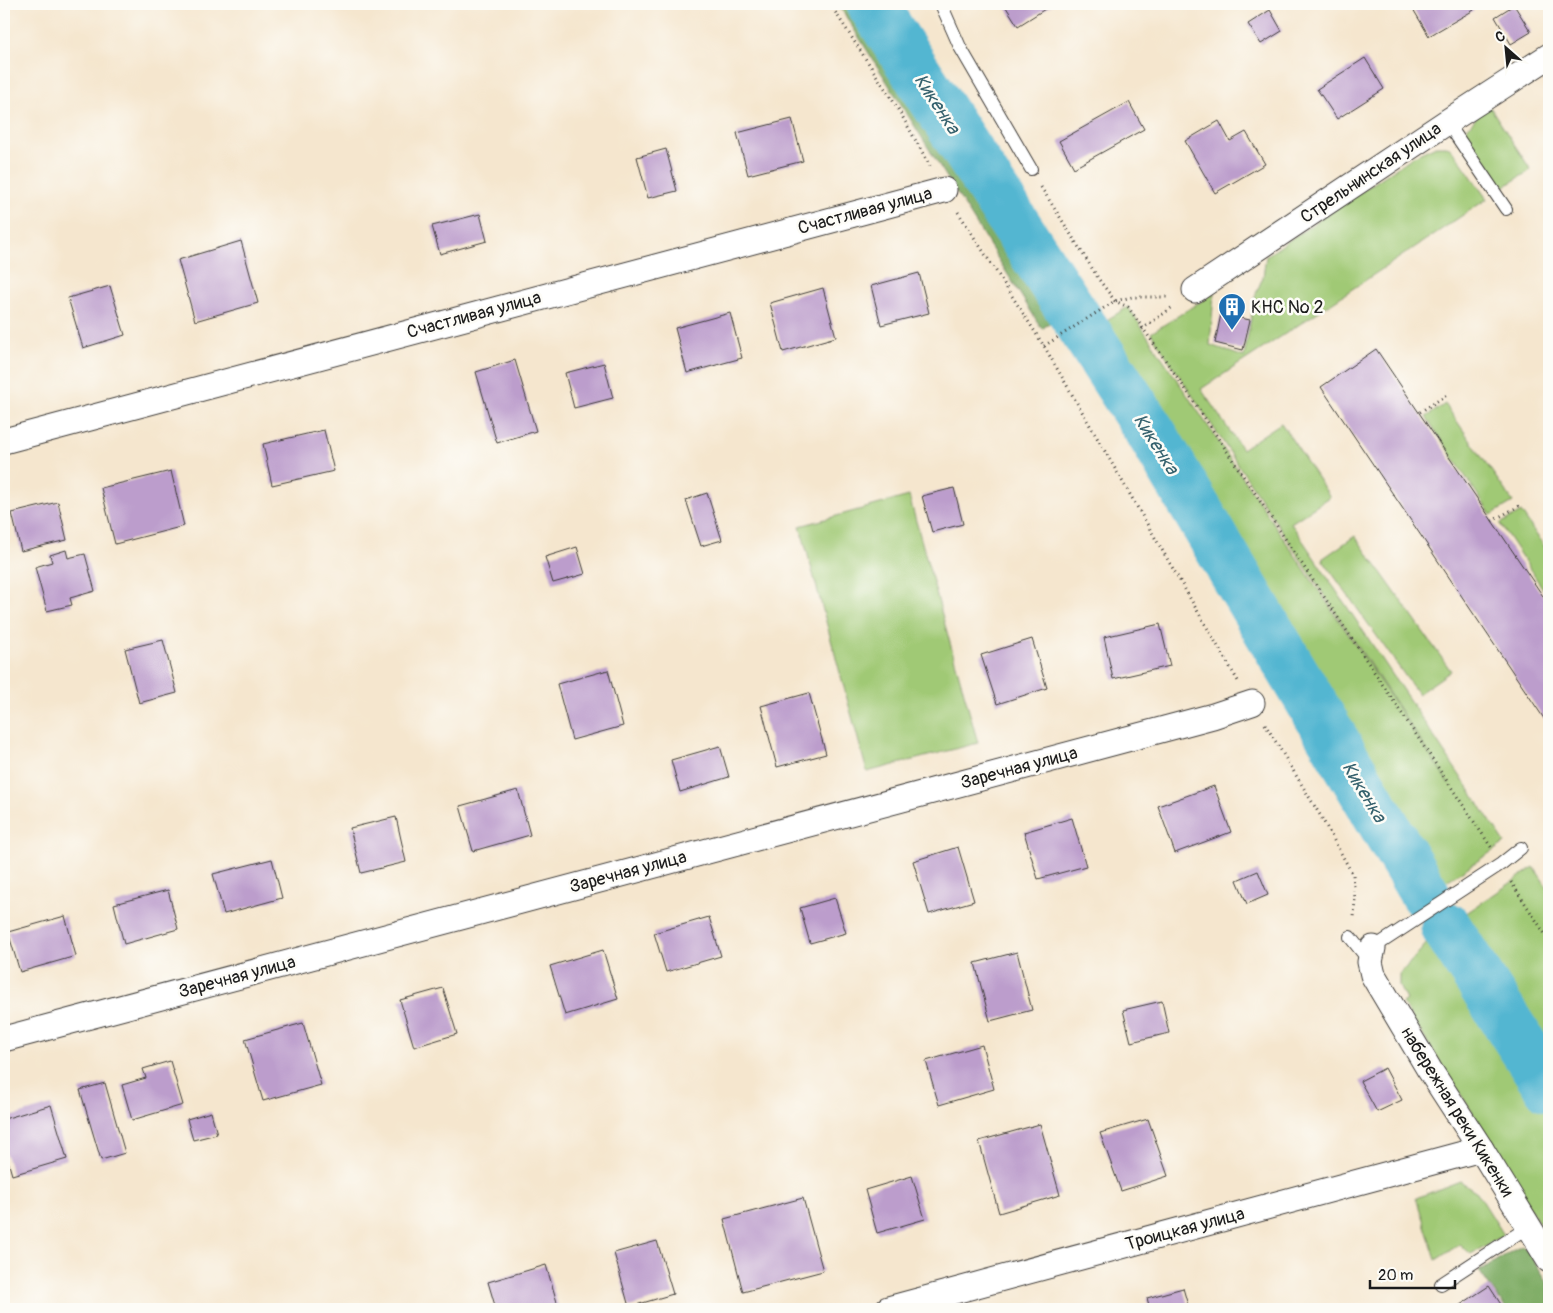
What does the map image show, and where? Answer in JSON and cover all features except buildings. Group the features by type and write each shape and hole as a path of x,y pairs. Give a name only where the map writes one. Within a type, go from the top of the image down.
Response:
{"street":[{"name":"Стрельнинская улица","path":"1191,294 1447,122 1549,56"},
{"name":"Счастливая улица","path":"4,441 944,190"},
{"name":"Заречная улица","path":"4,1039 1203,719 1252,703"},
{"name":"набережная реки Кикенки","path":"1379,949 1373,975 1385,997 1549,1260"},
{"name":"Троицкая улица","path":"888,1309 1481,1149"}],"lane":[{"path":"941,4 960,48 1031,169"},
{"path":"1447,122 1506,209"},
{"path":"1379,949 1521,848"},
{"name":"набережная реки Кикенки","path":"1350,936 1379,949"},
{"path":"1441,1284 1528,1227"}],"path":[{"path":"830,4 897,107 944,190 1044,346 1252,703 1320,815 1353,875 1355,899"},
{"path":"1031,169 1085,258 1115,301 1128,307 1180,380 1494,851"},
{"path":"1044,346 1115,301 1132,297 1191,294"},
{"path":"1142,329 1191,294"},
{"path":"1420,412 1447,395"},
{"path":"1492,521 1521,505"},
{"path":"1510,880 1549,940"}],"green space":[{"path":"838,4 862,4 1062,313 1042,329"},
{"path":"861,4 875,4 1022,225 1079,317 1075,322 1075,339 1062,313"},
{"path":"1490,107 1531,170 1502,188 1465,131 1478,115"},
{"path":"1436,146 1447,146 1455,153 1487,199 1201,389 1242,449 1281,423 1330,497 1291,523 1505,843 1436,888 1090,330 1128,307 1449,784 1151,333 1214,293 1210,345 1244,357 1255,296 1263,277 1266,256 1414,156"},
{"path":"1445,404 1513,502 1491,515 1426,417"},
{"path":"909,496 978,743 867,772 800,526"},
{"path":"1521,512 1549,553 1549,598 1500,524"},
{"path":"1355,536 1451,671 1418,694 1322,559"},
{"path":"1534,867 1549,890 1549,1076 1480,970 1467,955 1470,946 1479,941 1471,922 1465,914"},
{"path":"1428,942 1444,960 1452,955 1462,957 1549,1096 1549,1237 1525,1202 1496,1149 1402,1003 1406,1000 1399,986 1399,975"},
{"path":"1460,1181 1477,1192 1504,1235 1471,1254 1460,1244 1436,1260 1416,1198"},
{"path":"1522,1246 1529,1253 1549,1284 1549,1309 1506,1309 1479,1271"}],"waterway":[{"name":"Кикенка","path":"872,4 1153,436 1425,894"},
{"name":"Кикенка","path":"1446,927 1549,1087"}],"place":[{"name":"КНС № 2","path":"1232,331"}]}
